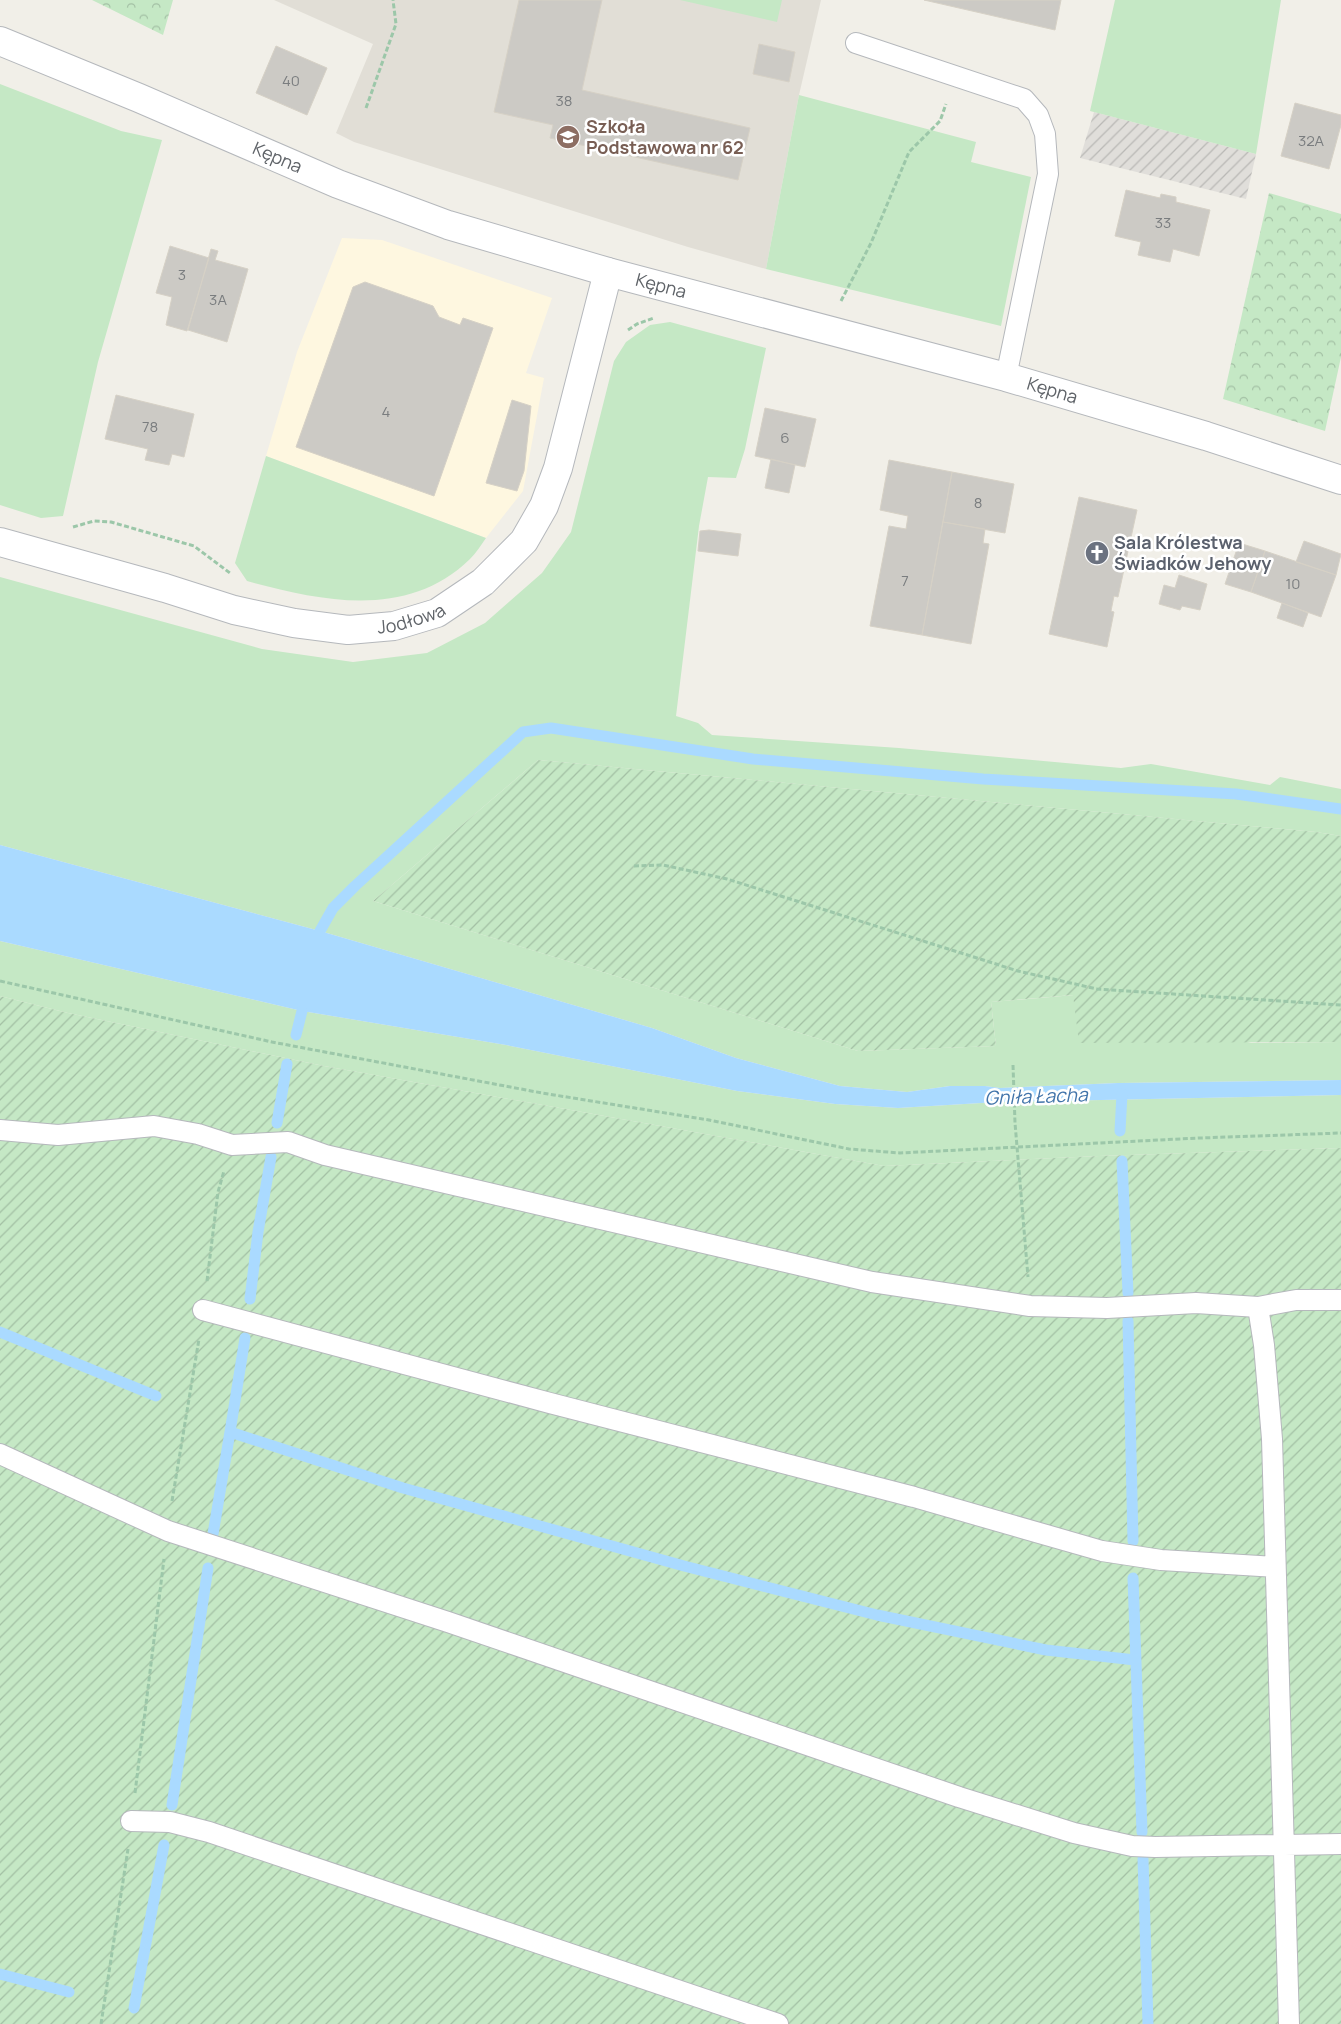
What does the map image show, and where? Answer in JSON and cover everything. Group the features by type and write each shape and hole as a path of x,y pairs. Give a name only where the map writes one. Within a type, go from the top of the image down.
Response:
{"street":[{"name":"Kępna","path":"0,41 347,187 448,225 608,272 1006,376 1206,436 1341,480"},
{"name":"Jodłowa","path":"0,542 166,588 234,610 294,623 348,630 394,626 437,613 490,576 524,541 544,506 558,468 608,272"}],"lane":[{"path":"856,43 1024,99 1038,115 1045,134 1048,174 1006,376"},
{"path":"0,1130 58,1135 154,1126 198,1134 232,1145 288,1142 325,1155 872,1282 1030,1306 1107,1308 1196,1303 1258,1307 1296,1300 1341,1300"},
{"path":"1258,1307 1264,1345 1272,1439 1274,1567 1285,1844 1289,2024"},
{"path":"203,1310 914,1497 1102,1551 1161,1560 1274,1567"},
{"path":"0,1454 168,1531 448,1622 959,1797 1074,1834 1132,1846 1341,1844"},
{"path":"132,1821 170,1822 209,1832 778,2024"}],"path":[{"path":"366,108 396,24 393,0"},
{"path":"838,309 871,243 909,152 940,121 957,77"},
{"path":"626,331 637,324 656,318"},
{"path":"68,529 94,521 111,522 194,546 235,577"},
{"path":"634,866 663,865 727,879 1018,971 1097,989 1341,1005"},
{"path":"0,981 272,1042 542,1093 709,1120 849,1149 900,1153 1200,1138 1341,1134"},
{"path":"1013,1066 1015,1123 1020,1160 1030,1306"},
{"path":"101,2024 132,1821 168,1531 203,1310 218,1192 232,1145"}],"shaded area":[{"name":"Szkoła Podstawowa nr 62","path":"274,0 821,0 799,95 766,269 688,247 354,142 336,133 373,44"},
{"path":"1094,112 1256,154 1246,199 1080,158"},
{"path":"342,238 382,240 552,298 526,373 544,378 523,491 486,538 266,456 297,352"}],"green space":[{"path":"92,0 173,0 163,35"},
{"path":"680,0 782,0 777,22"},
{"path":"1115,0 1281,0 1256,154 1090,111"},
{"path":"0,84 121,131 162,140 98,362 63,516 41,518 0,505"},
{"path":"799,95 976,142 971,162 1031,177 1001,326 766,269"},
{"path":"1269,193 1341,214 1341,357 1325,431 1223,399"},
{"path":"670,322 766,348 745,449 736,478 708,477 699,526 676,716 698,723 712,735 899,748 1121,768 1151,764 1270,785 1280,777 1341,789 1341,836 1316,832 538,760 373,901 858,1051 996,1046 991,1002 1074,995 1251,1043 1341,1042 1341,1080 1118,1083 1000,1088 950,1086 907,1092 840,1086 736,1058 652,1028 320,931 0,845 0,577 262,649 353,662 427,653 485,623 542,573 571,532 614,361 626,342 650,325"},
{"path":"266,456 486,538 470,559 446,578 419,591 392,598 334,599 304,595 247,581 235,563"},
{"path":"538,760 1316,832 1341,836 1341,1042 1079,1043 1073,995 991,1002 996,1046 858,1051 373,901"},
{"path":"0,941 302,1011 506,1045 737,1091 835,1104 898,1108 998,1102 1341,1095 1341,1148 1099,1156 884,1166 324,1066 68,1013 0,996"},
{"path":"0,996 68,1013 324,1066 884,1166 1099,1156 1341,1148 1341,2024 0,2024"}],"water":[{"name":"Gniła Łacha","path":"0,845 320,931 652,1028 736,1058 840,1086 907,1092 950,1086 1000,1088 1118,1083 1341,1080 1341,1095 998,1102 898,1108 835,1104 737,1091 506,1045 302,1011 0,941"}],"building":[{"path":"519,0 602,0 582,90 750,128 738,180 550,138 553,125 494,112"},
{"path":"924,0 1061,0 1055,30"},
{"path":"759,44 795,52 789,82 753,74"},
{"path":"276,46 327,68 307,115 256,93"},
{"path":"1295,103 1341,115 1341,125 1329,169 1281,156"},
{"path":"1126,190 1160,198 1161,194 1176,197 1176,202 1210,210 1199,256 1173,249 1170,262 1138,255 1141,242 1115,236"},
{"path":"170,246 209,258 187,331 166,325 172,297 156,293"},
{"path":"211,249 218,251 215,260 248,269 227,342 188,330"},
{"path":"365,282 433,306 439,317 460,325 463,318 493,328 434,496 296,447 353,287"},
{"path":"116,395 194,414 184,457 172,454 169,465 145,460 148,449 105,439"},
{"path":"512,400 531,406 524,471 517,491 486,483"},
{"path":"765,408 816,419 805,467 755,456"},
{"path":"771,459 795,465 789,493 765,488"},
{"path":"889,460 952,472 922,635 870,626 889,526 906,529 908,516 880,510"},
{"path":"952,472 1014,484 1005,533 943,522"},
{"name":"Sala Królestwa Świadków Jehowy","path":"1079,497 1137,510 1118,597 1114,596 1111,611 1114,612 1107,647 1049,634"},
{"path":"943,522 985,529 983,543 989,544 971,644 922,635"},
{"path":"709,530 741,534 738,556 698,551 700,531"},
{"path":"1304,541 1341,554 1336,575 1296,562"},
{"path":"1239,543 1265,551 1251,592 1225,584"},
{"path":"1265,551 1336,575 1321,617 1251,592"},
{"path":"1179,575 1207,584 1200,610 1182,606 1180,610 1159,604 1164,585 1175,588"},
{"path":"1282,603 1308,613 1303,627 1277,618"}],"waterway":[{"path":"320,931 333,908 355,886 523,732 551,728 753,759 983,779 1236,794 1341,809"},
{"path":"296,1035 302,1011"},
{"path":"277,1123 287,1064"},
{"path":"1120,1131 1122,1094"},
{"path":"250,1299 258,1232 271,1157"},
{"path":"1122,1161 1128,1293"},
{"path":"1128,1321 1133,1541"},
{"path":"0,1332 156,1396"},
{"path":"245,1338 230,1432 403,1488 684,1566 877,1615 1046,1650 1135,1660"},
{"path":"213,1534 230,1432"},
{"path":"172,1805 208,1568"},
{"path":"1133,1578 1142,1832"},
{"path":"134,2008 164,1845"},
{"path":"1143,1859 1148,2024"},
{"path":"0,1974 69,1992"}],"place":[{"name":"Szkoła Podstawowa nr 62","path":"568,137"},
{"name":"Sala Królestwa Świadków Jehowy","path":"1097,553"}]}
